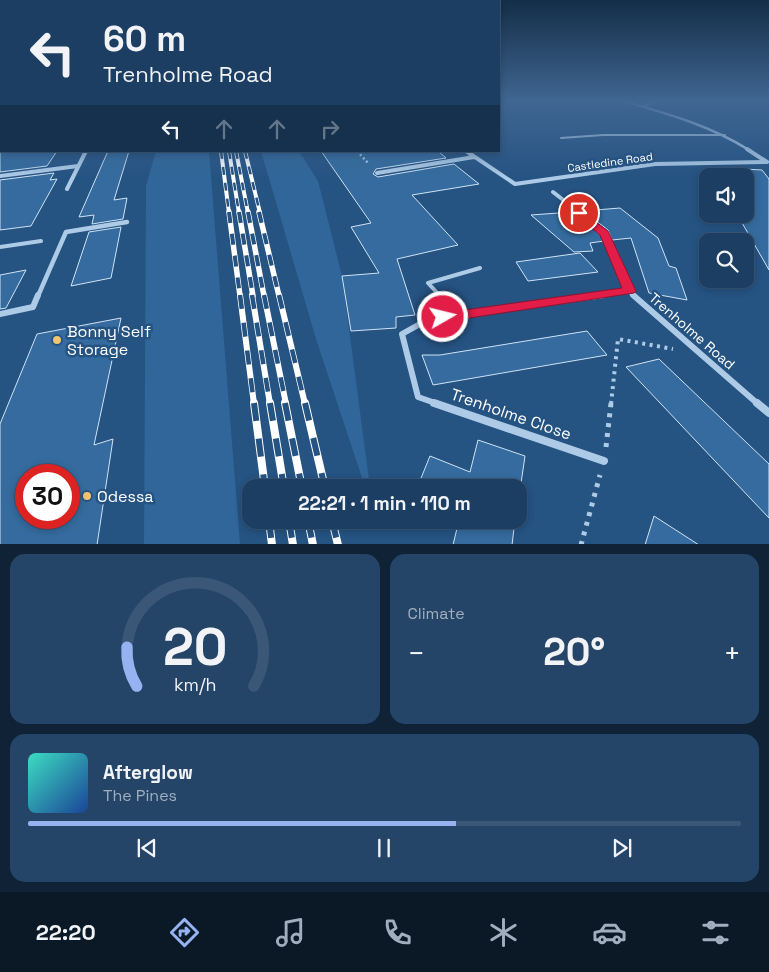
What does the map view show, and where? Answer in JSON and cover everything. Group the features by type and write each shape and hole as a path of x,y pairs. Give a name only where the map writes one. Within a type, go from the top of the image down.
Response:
{"street":[{"path":"703,126 725,135 768,163"},
{"path":"67,189 85,152"},
{"name":"Castledine Road","path":"467,152 516,184 655,164 768,163"},
{"path":"377,173 474,157"},
{"path":"0,176 78,166"},
{"name":"Trenholme Road","path":"554,192 605,233 630,291 769,413"},
{"path":"0,314 33,307 66,232 127,222"},
{"path":"457,315 630,291"},
{"name":"Trenholme Close","path":"457,315 429,319 402,334 418,397 604,461"}],"lane":[{"path":"561,138 603,135 725,135"},
{"path":"0,247 41,241"},
{"path":"457,315 428,283 480,268"}],"path":[{"path":"358,152 377,173"},
{"path":"581,544 604,461 618,339 674,349"}],"shaded area":[{"path":"156,152 209,152 240,544 144,544 146,186"},
{"path":"261,152 300,152 318,181 342,276 369,479 362,479 316,339"}],"building":[{"path":"0,152 56,152 47,166 0,172"},
{"path":"108,152 129,152 114,200 127,198 123,219 92,224 94,215 79,217"},
{"path":"322,152 439,152 446,158 376,169 373,174 378,177 454,164 479,184 412,195 458,245 397,259 415,315 396,317 396,328 351,331 342,276 379,273 351,227 371,223"},
{"path":"754,170 762,170 769,179 769,270 754,244 754,233 748,233 742,223 754,223"},
{"path":"54,173 50,180 57,179 31,226 0,230 0,180"},
{"path":"620,208 658,238 669,266 676,268 687,300 649,293 631,238 612,240 608,230 583,211"},
{"path":"572,212 602,236 604,241 590,243 593,251 574,252 531,215"},
{"path":"121,227 111,278 71,286 89,232"},
{"path":"580,253 598,272 528,281 516,262"},
{"path":"26,270 6,308 0,309 0,275"},
{"path":"121,318 94,445 113,439 97,544 0,544 0,424 37,334"},
{"path":"587,331 607,355 433,385 422,355 440,355"},
{"path":"659,359 769,464 769,518 626,367"},
{"path":"478,440 525,456 522,479 421,479 430,456 470,472"},
{"path":"654,516 697,544 645,544"},
{"path":"457,529 514,529 512,544 453,544"}],"railway":[{"path":"221,152 229,213"},
{"path":"229,152 239,213"},
{"path":"236,152 248,213"},
{"path":"245,152 260,213"},
{"path":"229,212 240,296"},
{"path":"239,212 253,296"},
{"path":"248,212 264,296"},
{"path":"259,212 279,296"},
{"path":"240,295 254,404"},
{"path":"252,295 270,404"},
{"path":"264,295 286,404"},
{"path":"279,295 305,404"},
{"path":"254,403 264,479"},
{"path":"270,403 283,479"},
{"path":"285,403 300,479"},
{"path":"305,403 323,479"},
{"path":"270,529 272,544"},
{"path":"290,529 293,544"},
{"path":"310,529 313,544"},
{"path":"334,529 338,544"}],"place":[{"name":"Bonny Self Storage","path":"57,340"},
{"name":"Odessa","path":"87,496"}],"route":[{"path":"443,317 630,291 605,233 579,213"}]}
